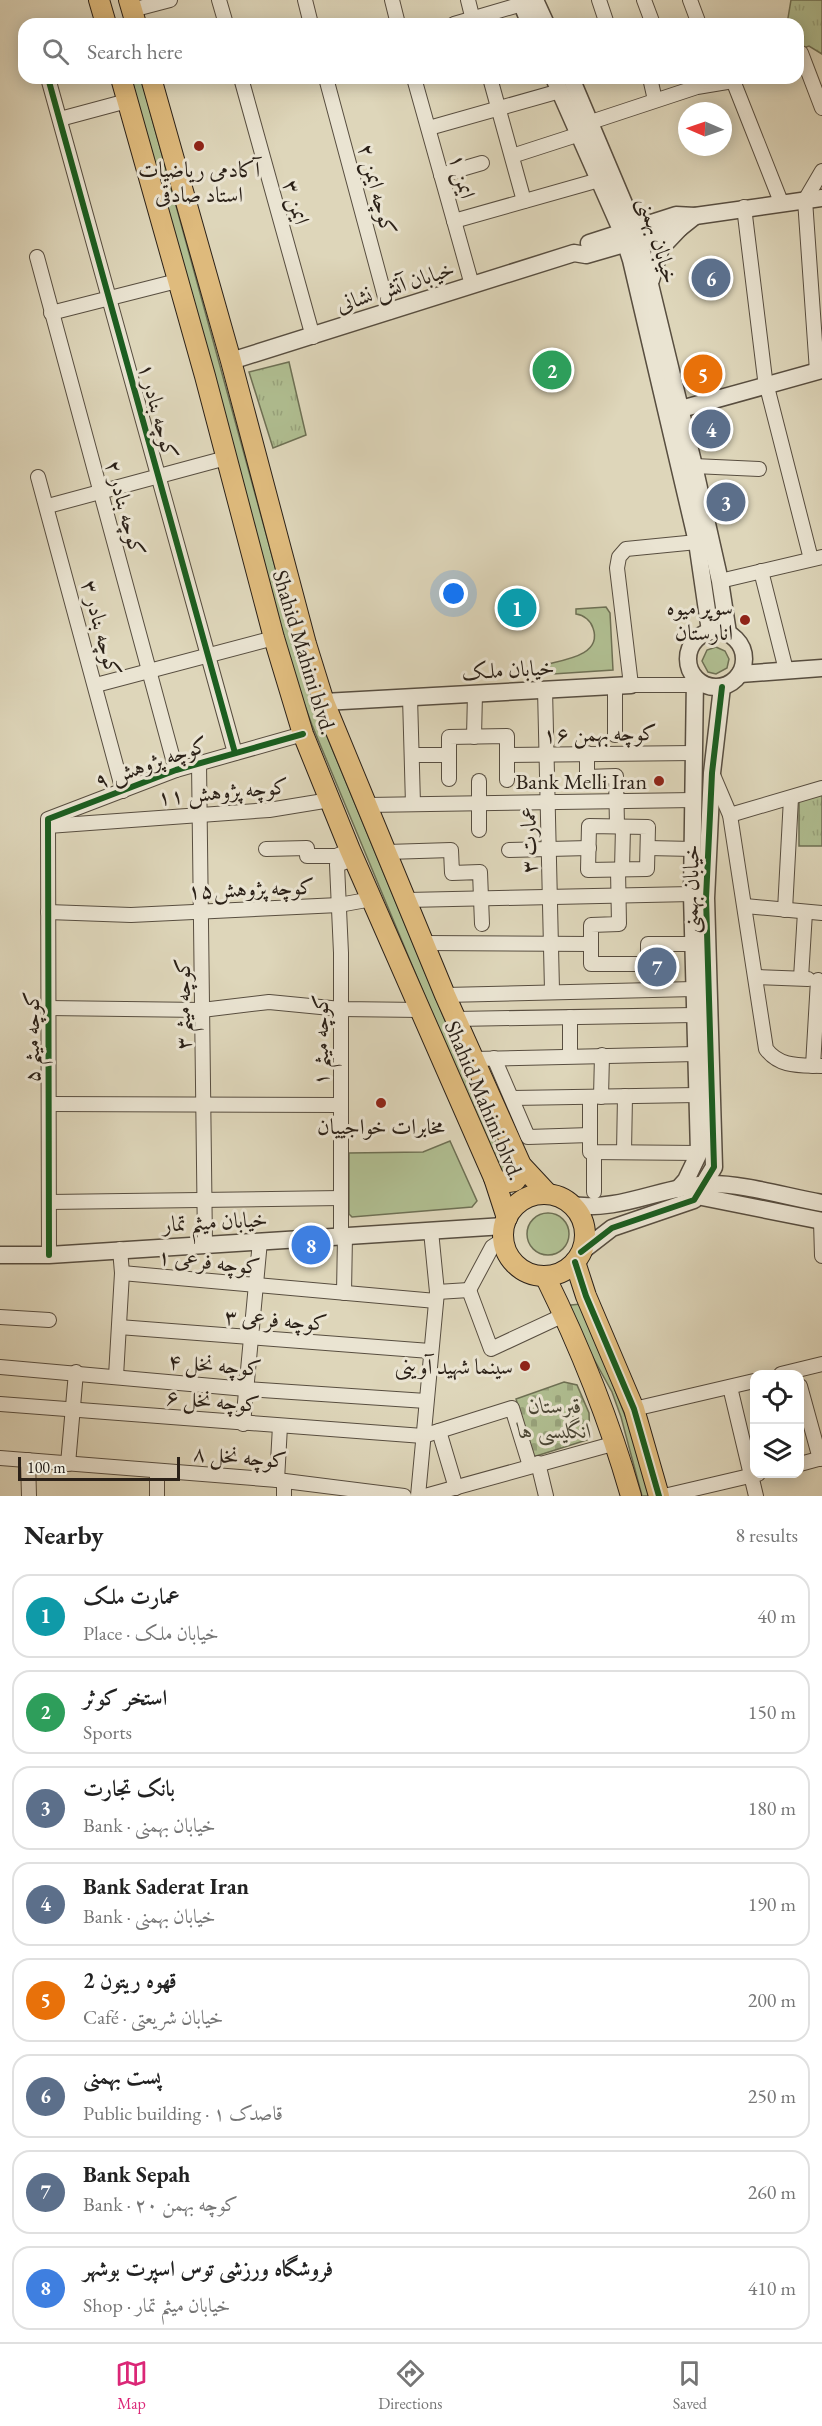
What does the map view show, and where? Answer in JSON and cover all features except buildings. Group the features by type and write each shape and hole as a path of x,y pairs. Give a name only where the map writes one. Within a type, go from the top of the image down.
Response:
{"main road":[{"path":"99,0 104,18"},
{"name":"Shahid Mahini blvd.","path":"123,84 274,638 303,734 330,800 344,857 372,899 494,1178 505,1228"},
{"name":"Shahid Mahini blvd.","path":"153,84 231,361 306,644 324,702 445,994 521,1165 548,1194"},
{"path":"494,1178 502,1183 515,1181 520,1174 521,1165"},
{"path":"548,1194 571,1205 584,1227 584,1240 578,1257 566,1269 545,1276 534,1275 516,1265 508,1253 505,1228 524,1200 548,1194"},
{"path":"578,1257 586,1296 634,1409 658,1496"},
{"path":"545,1276 587,1365 616,1443 631,1496"},
{"path":"564,1315 564,1300 571,1294 586,1296"}],"street":[{"path":"132,11 170,0"},
{"path":"219,0 224,18"},
{"path":"305,0 310,18"},
{"path":"392,0 396,18"},
{"path":"468,0 473,18"},
{"path":"599,0 605,18"},
{"path":"644,0 651,18"},
{"path":"690,0 697,18"},
{"path":"482,18 525,1"},
{"path":"525,1 529,18"},
{"path":"525,1 541,18"},
{"path":"804,61 822,108"},
{"name":"کوچه بنادر ۱","path":"50,84 206,657 235,753"},
{"name":"ایمن ۳","path":"243,84 313,337"},
{"name":"کوچه ایمن ۲","path":"328,84 389,312"},
{"name":"ایمن ۱","path":"419,84 441,175 472,285"},
{"path":"492,84 524,201"},
{"path":"429,128 499,108 557,84"},
{"name":"خیابان بهمنی","path":"563,84 585,128 650,284 720,581 728,633"},
{"path":"652,84 656,100"},
{"path":"512,156 656,100 712,84"},
{"path":"735,84 781,202"},
{"path":"60,119 127,101"},
{"name":"خیابان بهمنی","path":"585,128 599,180 631,236 697,542 710,631"},
{"path":"441,175 482,164"},
{"path":"681,409 819,370 805,200 822,171"},
{"path":"454,221 599,180"},
{"path":"631,236 676,215 695,216 744,207 822,198"},
{"path":"720,581 817,558 765,379 744,207"},
{"path":"650,284 661,248 695,216"},
{"path":"631,236 680,228"},
{"name":"خیابان آتش نشانی","path":"231,361 574,254 586,255 631,236"},
{"name":"کوچه بنادر ۲","path":"37,257 176,770"},
{"path":"51,313 177,281"},
{"path":"48,506 226,458"},
{"path":"694,466 759,469"},
{"name":"کوچه بنادر ۳","path":"38,477 48,506 123,791"},
{"path":"615,735 623,685 617,568 619,557 626,549 697,542"},
{"path":"761,572 786,670"},
{"path":"740,674 744,659 743,651 740,644 728,633 710,631 695,639 688,654 688,663 695,681 710,687 722,687 740,674 822,668"},
{"path":"96,685 149,673 274,638"},
{"name":"خیابان بهمنی","path":"678,1189 686,1180 699,1153 692,894 695,681"},
{"name":"خیابان ملک","path":"324,702 623,685 666,685 695,681"},
{"name":"خیابان بهمنی","path":"702,1190 714,1167 715,1147 706,898 712,773 722,687"},
{"name":"عمارت ۳","path":"545,689 552,990"},
{"path":"474,693 474,737"},
{"path":"410,696 413,804"},
{"name":"کوچه پژوهش ۹","path":"48,823 176,770 303,734"},
{"path":"449,779 449,737 507,736 507,780"},
{"path":"587,753 587,777 616,776 620,826 619,924 591,924 591,964 648,964 648,944 693,944"},
{"name":"کوچه بهمن ۱۶","path":"507,755 693,753"},
{"path":"412,755 449,755"},
{"name":"کوچه میثم ۳","path":"199,763 205,1244"},
{"path":"712,773 730,815 766,1049 774,1060 787,1064 818,1066 820,980 756,977"},
{"path":"479,781 479,830"},
{"path":"730,815 822,788"},
{"path":"785,910 791,798"},
{"name":"کوچه پژوهش ۱۱","path":"48,823 269,810 330,800"},
{"path":"367,804 694,800"},
{"name":"کوچه میثم ۵","path":"48,823 49,1255"},
{"path":"589,826 620,826 648,826 647,869 588,870 589,826"},
{"path":"266,849 308,848 307,856 344,857"},
{"path":"509,850 589,848"},
{"path":"648,848 693,849"},
{"path":"387,852 451,850 452,873 480,872 482,924"},
{"name":"کوچه میثم ۱","path":"344,857 339,905 344,1293"},
{"path":"407,900 692,894"},
{"name":"کوچه پژوهش۱۵","path":"48,912 131,915 339,905 372,899"},
{"path":"745,906 822,913"},
{"path":"801,978 805,912"},
{"path":"424,943 591,944"},
{"path":"619,964 619,990"},
{"path":"445,994 552,990 694,989"},
{"path":"48,1008 202,1010 269,1002 341,1009 421,1010"},
{"path":"456,1019 694,1015"},
{"path":"570,1017 570,1055"},
{"path":"474,1059 570,1055 696,1054"},
{"path":"602,1055 590,1135 590,1152 699,1153"},
{"path":"494,1058 528,1137 590,1135"},
{"path":"512,1098 697,1095"},
{"path":"624,1152 625,1096"},
{"path":"49,1104 341,1105"},
{"path":"715,1147 734,1184"},
{"path":"594,1152 594,1192"},
{"path":"578,1257 612,1228 682,1206 702,1190 734,1184 822,1203"},
{"path":"571,1205 604,1207 678,1189 702,1190 821,1221 822,1256"},
{"path":"49,1202 204,1202 341,1198"},
{"path":"604,1207 600,1215 604,1224 612,1228"},
{"path":"505,1228 469,1290 491,1349 564,1315"},
{"name":"خیابان میثم تمار","path":"0,1255 49,1255 343,1235 505,1228"},
{"path":"418,1496 436,1297 431,1231"},
{"path":"243,1424 260,1240"},
{"path":"116,1376 122,1273 120,1249"},
{"name":"کوچه فرعی ۱","path":"122,1273 254,1287 344,1293 436,1297 469,1290"},
{"path":"0,1317 49,1320"},
{"name":"کوچه فرعی ۳","path":"119,1328 430,1351"},
{"path":"804,1370 822,1364"},
{"name":"کوچه نخل ۴","path":"0,1367 246,1389 426,1401"},
{"path":"68,1464 76,1372"},
{"path":"634,1409 750,1382"},
{"path":"730,1388 750,1457"},
{"path":"804,1400 821,1459 804,1463"},
{"name":"کوچه نخل ۶","path":"0,1404 423,1436"},
{"path":"423,1436 512,1408 546,1496"},
{"path":"280,1426 281,1480 284,1496"},
{"path":"439,1431 456,1488"},
{"path":"425,1496 456,1488 471,1490 534,1464 616,1443"},
{"name":"کوچه نخل ۸","path":"0,1458 281,1480 404,1496"},
{"path":"28,1460 29,1496"},
{"path":"156,1496 157,1471"},
{"path":"664,1496 750,1475"},
{"path":"755,1478 756,1496"}],"green space":[{"path":"791,0 822,0 822,54 809,46 804,48 804,18 788,18"},
{"path":"133,84 143,84 305,676 321,722 508,1172 499,1174 312,725 295,679"},
{"path":"289,362 306,435 273,448 249,372"},
{"path":"606,607 610,613 613,670 553,674 552,668 542,668 544,665 579,655 592,645 595,637 592,625 584,617 576,614 576,609"},
{"path":"716,647 725,651 729,659 727,668 716,674 708,672 702,661 707,650"},
{"path":"822,792 822,846 799,846 799,799"},
{"path":"450,1141 477,1201 472,1207 352,1217 349,1214 349,1153 423,1152"},
{"path":"548,1213 556,1214 563,1219 568,1226 568,1242 563,1249 556,1254 548,1255 540,1254 533,1249 528,1242 527,1234 528,1226 533,1219 540,1214"},
{"path":"581,1304 628,1423 650,1496 642,1496 612,1392 567,1310 571,1305"},
{"name":"قبرستان انگلیسی ها","path":"564,1382 577,1385 589,1413 590,1439 533,1457 516,1399"}],"cycle path":[{"path":"50,84 235,753"},
{"path":"581,1252 612,1228 694,1200 714,1167 706,898 712,773 722,687"},
{"path":"49,1255 48,819 176,770 303,734"},
{"path":"575,1262 586,1296 634,1409 659,1496"}],"place":[{"name":"آکادمی ریاضیات استاد صادقی","path":"199,146"},
{"name":"پست بهمنی","path":"711,278"},
{"name":"استخر کوثر","path":"552,370"},
{"name":"قهوه ریتون 2","path":"703,374"},
{"name":"Bank Saderat Iran","path":"711,429"},
{"name":"بانک تجارت","path":"726,502"},
{"name":"عمارت ملک","path":"517,608"},
{"name":"سوپر میوه انارستان","path":"745,620"},
{"name":"Bank Melli Iran","path":"659,781"},
{"name":"Bank Sepah","path":"657,967"},
{"name":"مخابرات خواجییان","path":"381,1103"},
{"name":"فروشگاه ورزشی توس اسپرت بوشهر","path":"311,1245"},
{"name":"سینما شهید آوینی","path":"525,1366"}]}
